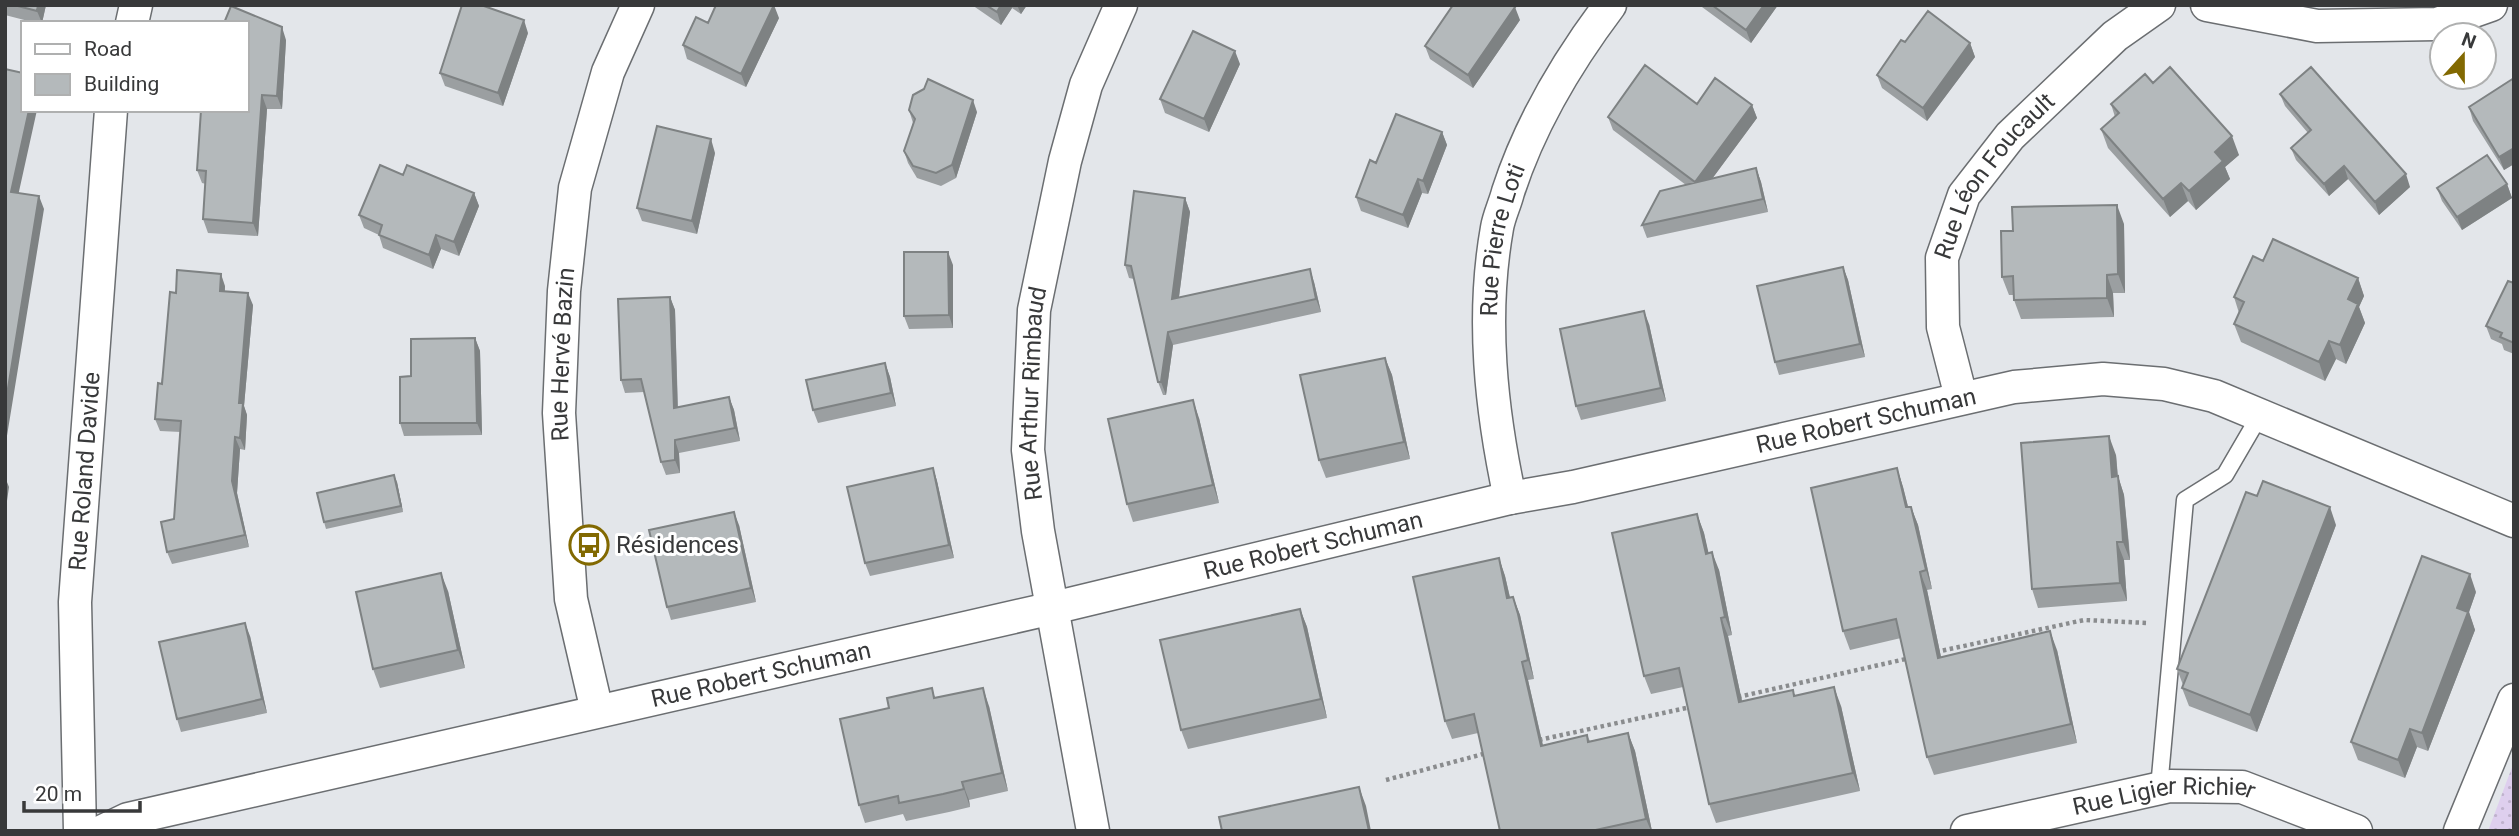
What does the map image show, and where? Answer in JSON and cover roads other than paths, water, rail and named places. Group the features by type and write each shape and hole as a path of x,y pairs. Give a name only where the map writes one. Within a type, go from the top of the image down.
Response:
{"street":[{"name":"Rue Hervé Bazin","path":"597,711 571,599 559,413 564,291 575,188 608,72 638,5"},
{"name":"Rue Arthur Rimbaud","path":"1093,831 1038,531 1028,450 1034,310 1065,161 1086,85 1121,5"},
{"name":"Rue Pierre Loti","path":"1510,498 1496,434 1488,323 1497,226 1521,154 1548,101 1586,37 1610,5"},
{"name":"Rue Léon Foucault","path":"1961,397 1943,327 1942,258 1964,195 2010,136 2115,36 2159,5"},
{"path":"2207,5 2317,26 2437,24 2491,5"},
{"name":"Rue Roland Davide","path":"80,831 75,602 111,112"},
{"name":"Rue Robert Schuman","path":"103,831 128,819 1053,608 1510,498 1573,487 2014,387 2103,379 2164,384 2214,396 2514,521"},
{"path":"2460,831 2514,700"},
{"name":"Rue Ligier Richier","path":"1967,831 2170,786 2242,787 2356,831"}],"lane":[{"path":"2160,788 2185,500 2225,475 2259,415"}],"place":[{"name":"Résidences","path":"589,545"}]}
